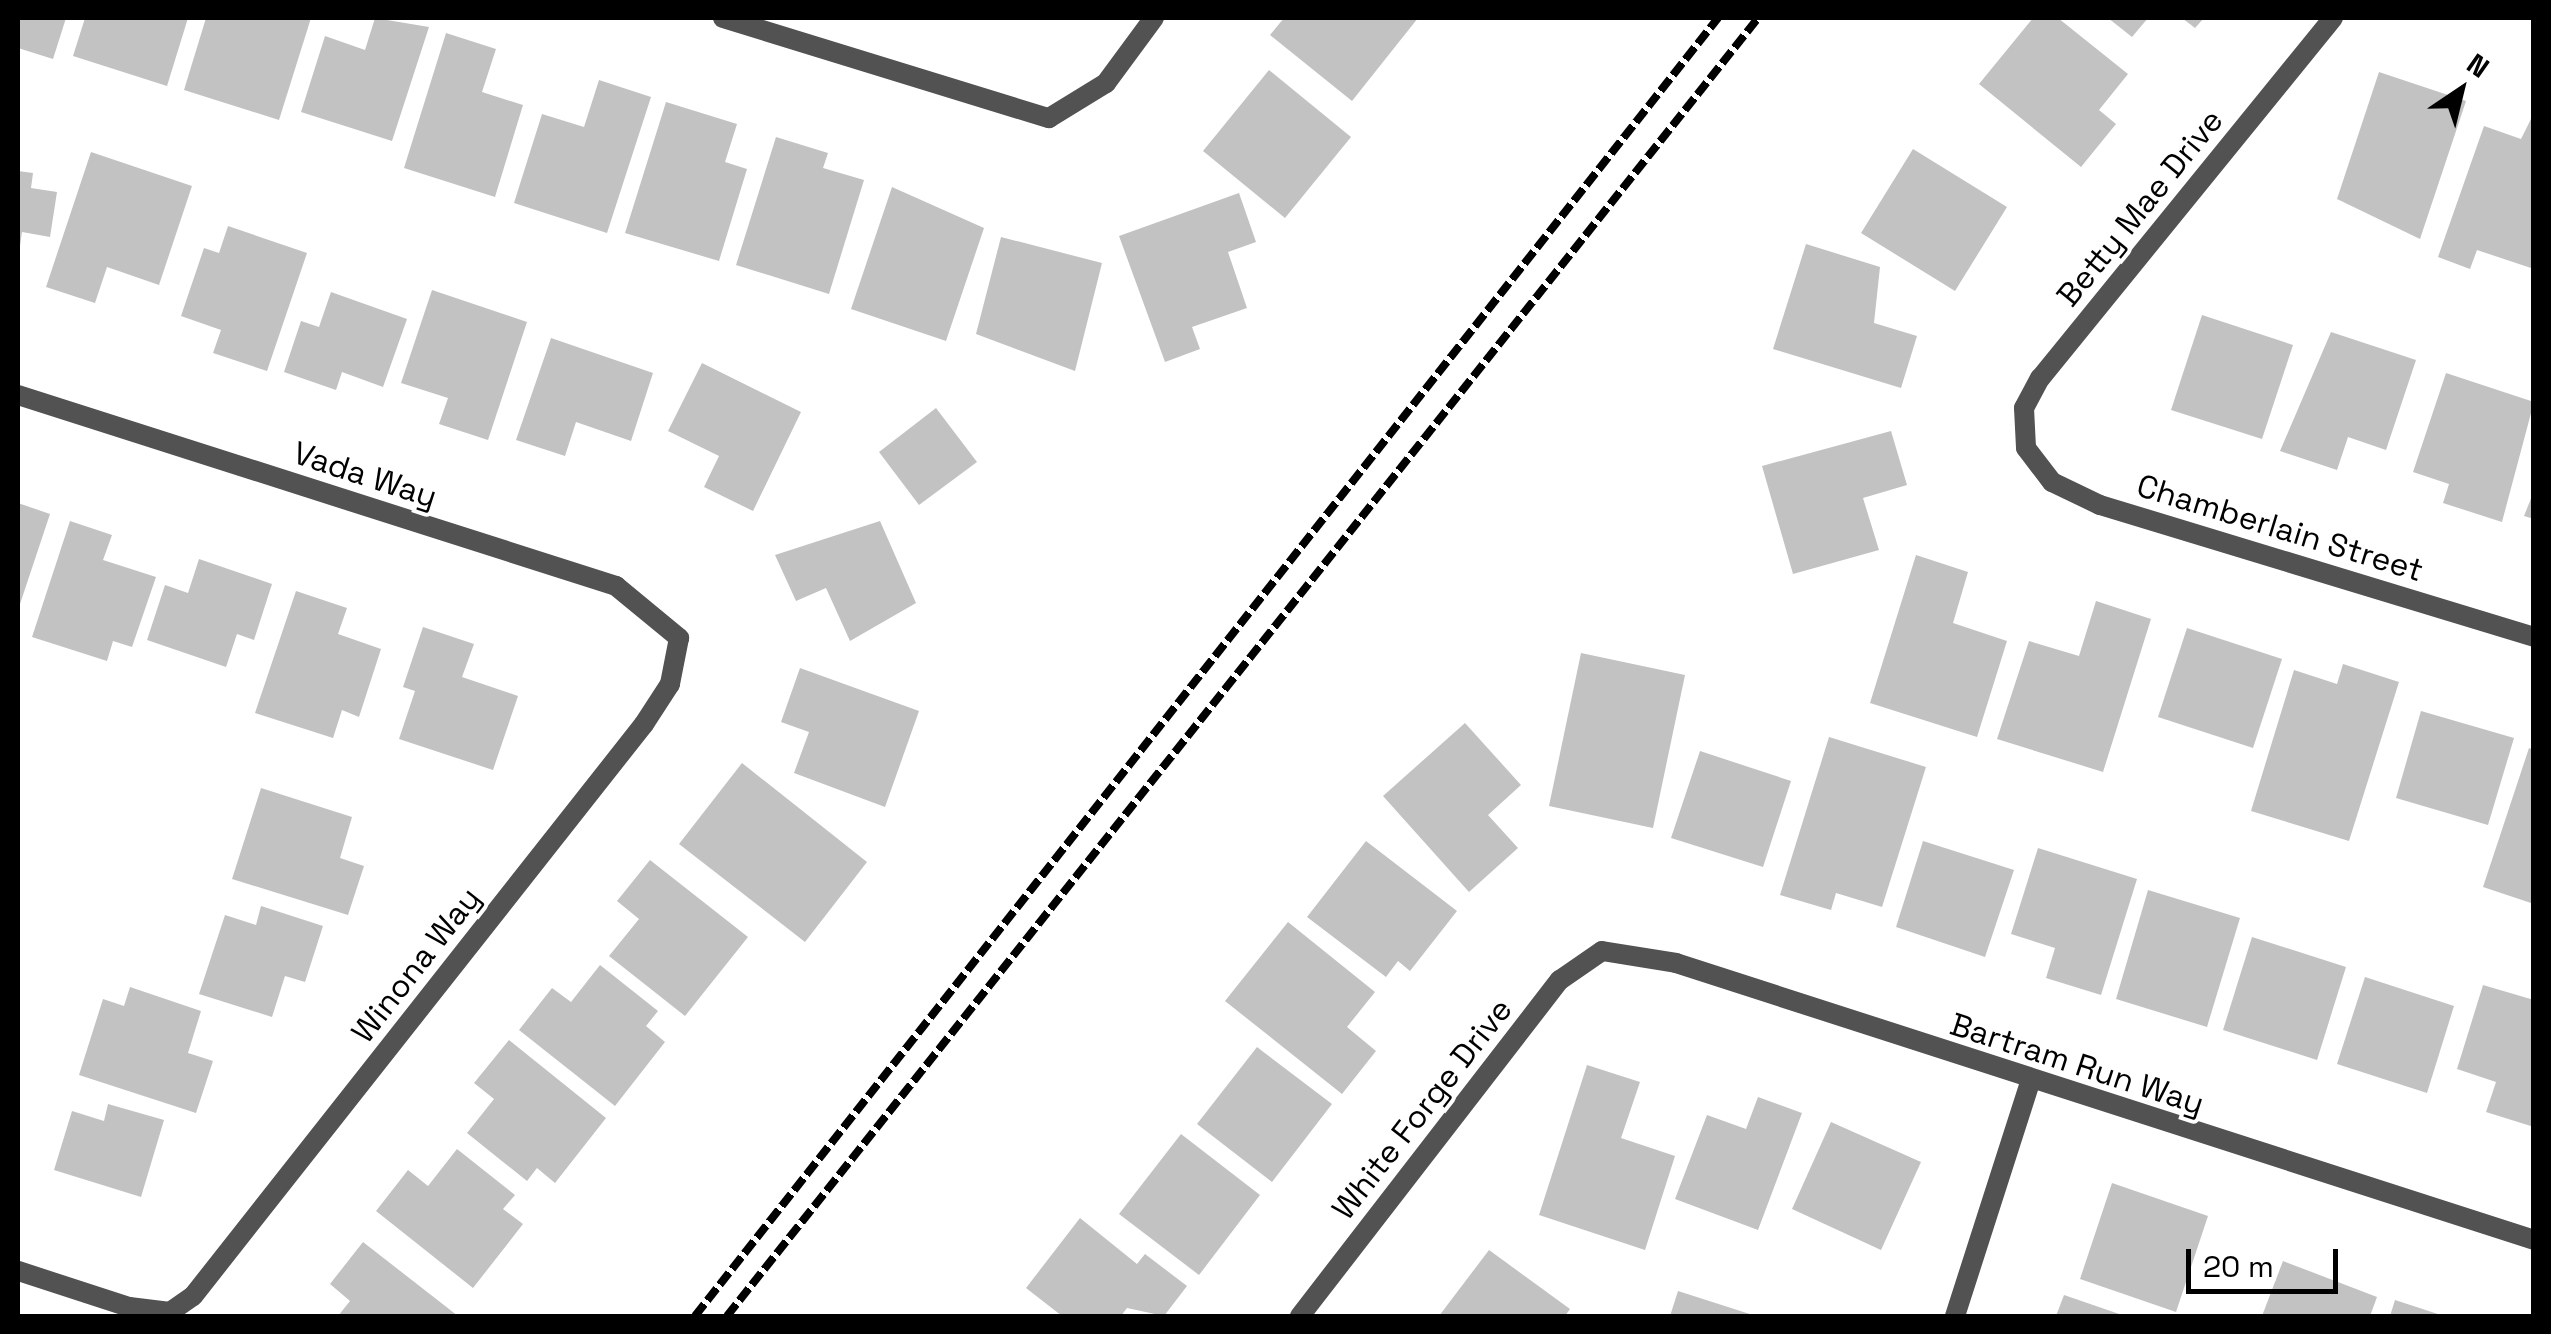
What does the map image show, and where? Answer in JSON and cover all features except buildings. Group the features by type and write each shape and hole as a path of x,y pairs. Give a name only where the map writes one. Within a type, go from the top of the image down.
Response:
{"street":[{"path":"723,18 1049,118 1106,83 1154,18"},
{"name":"Betty Mae Drive","path":"2026,448 2024,408 2040,378 2333,18"},
{"name":"Vada Way","path":"18,395 616,586 680,638"},
{"name":"Chamberlain Street","path":"2026,448 2052,482 2100,504 2534,637"},
{"name":"Winona Way","path":"18,1271 170,1312 213,1274 644,724 670,684 680,638"},
{"name":"Bartram Run Way","path":"1602,951 1676,964 2030,1082 2534,1240"},
{"name":"White Forge Drive","path":"1300,1316 1560,980 1602,951"},
{"path":"1955,1316 2030,1082"}],"railway":[{"path":"695,1316 1718,18"},
{"path":"727,1316 1758,18"}]}
